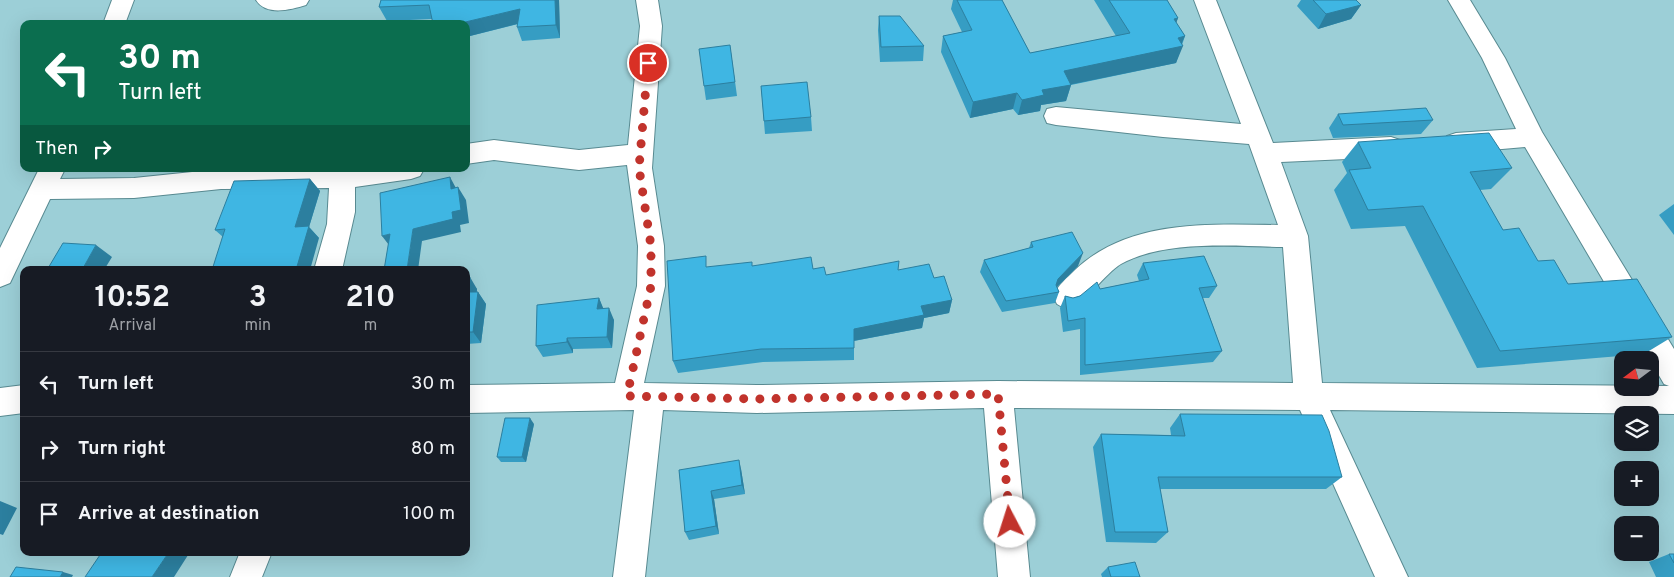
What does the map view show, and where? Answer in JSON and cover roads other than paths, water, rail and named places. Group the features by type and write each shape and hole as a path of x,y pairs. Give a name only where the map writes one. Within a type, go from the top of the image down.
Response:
{"street":[{"path":"116,20 123,0"},
{"path":"267,0 273,2 298,0"},
{"path":"629,577 639,397 651,286 651,246 639,168 651,26 648,0"},
{"path":"1205,0 1295,236 1309,397 1392,577"},
{"path":"1459,0 1492,58 1532,137 1674,375"},
{"path":"1056,116 1153,127 1261,144 1427,145 1532,137"},
{"path":"470,153 494,150 579,160 604,159 641,153"},
{"path":"0,275 47,179 134,188 222,179 340,178 374,176 395,172"},
{"path":"329,266 343,205 344,190 340,178"},
{"path":"1068,296 1111,257 1130,249 1185,237 1295,236"},
{"path":"998,394 1014,577"},
{"path":"470,399 639,397 757,399 998,394 1674,400"},
{"path":"0,402 20,400"},
{"path":"246,577 254,556"}]}
